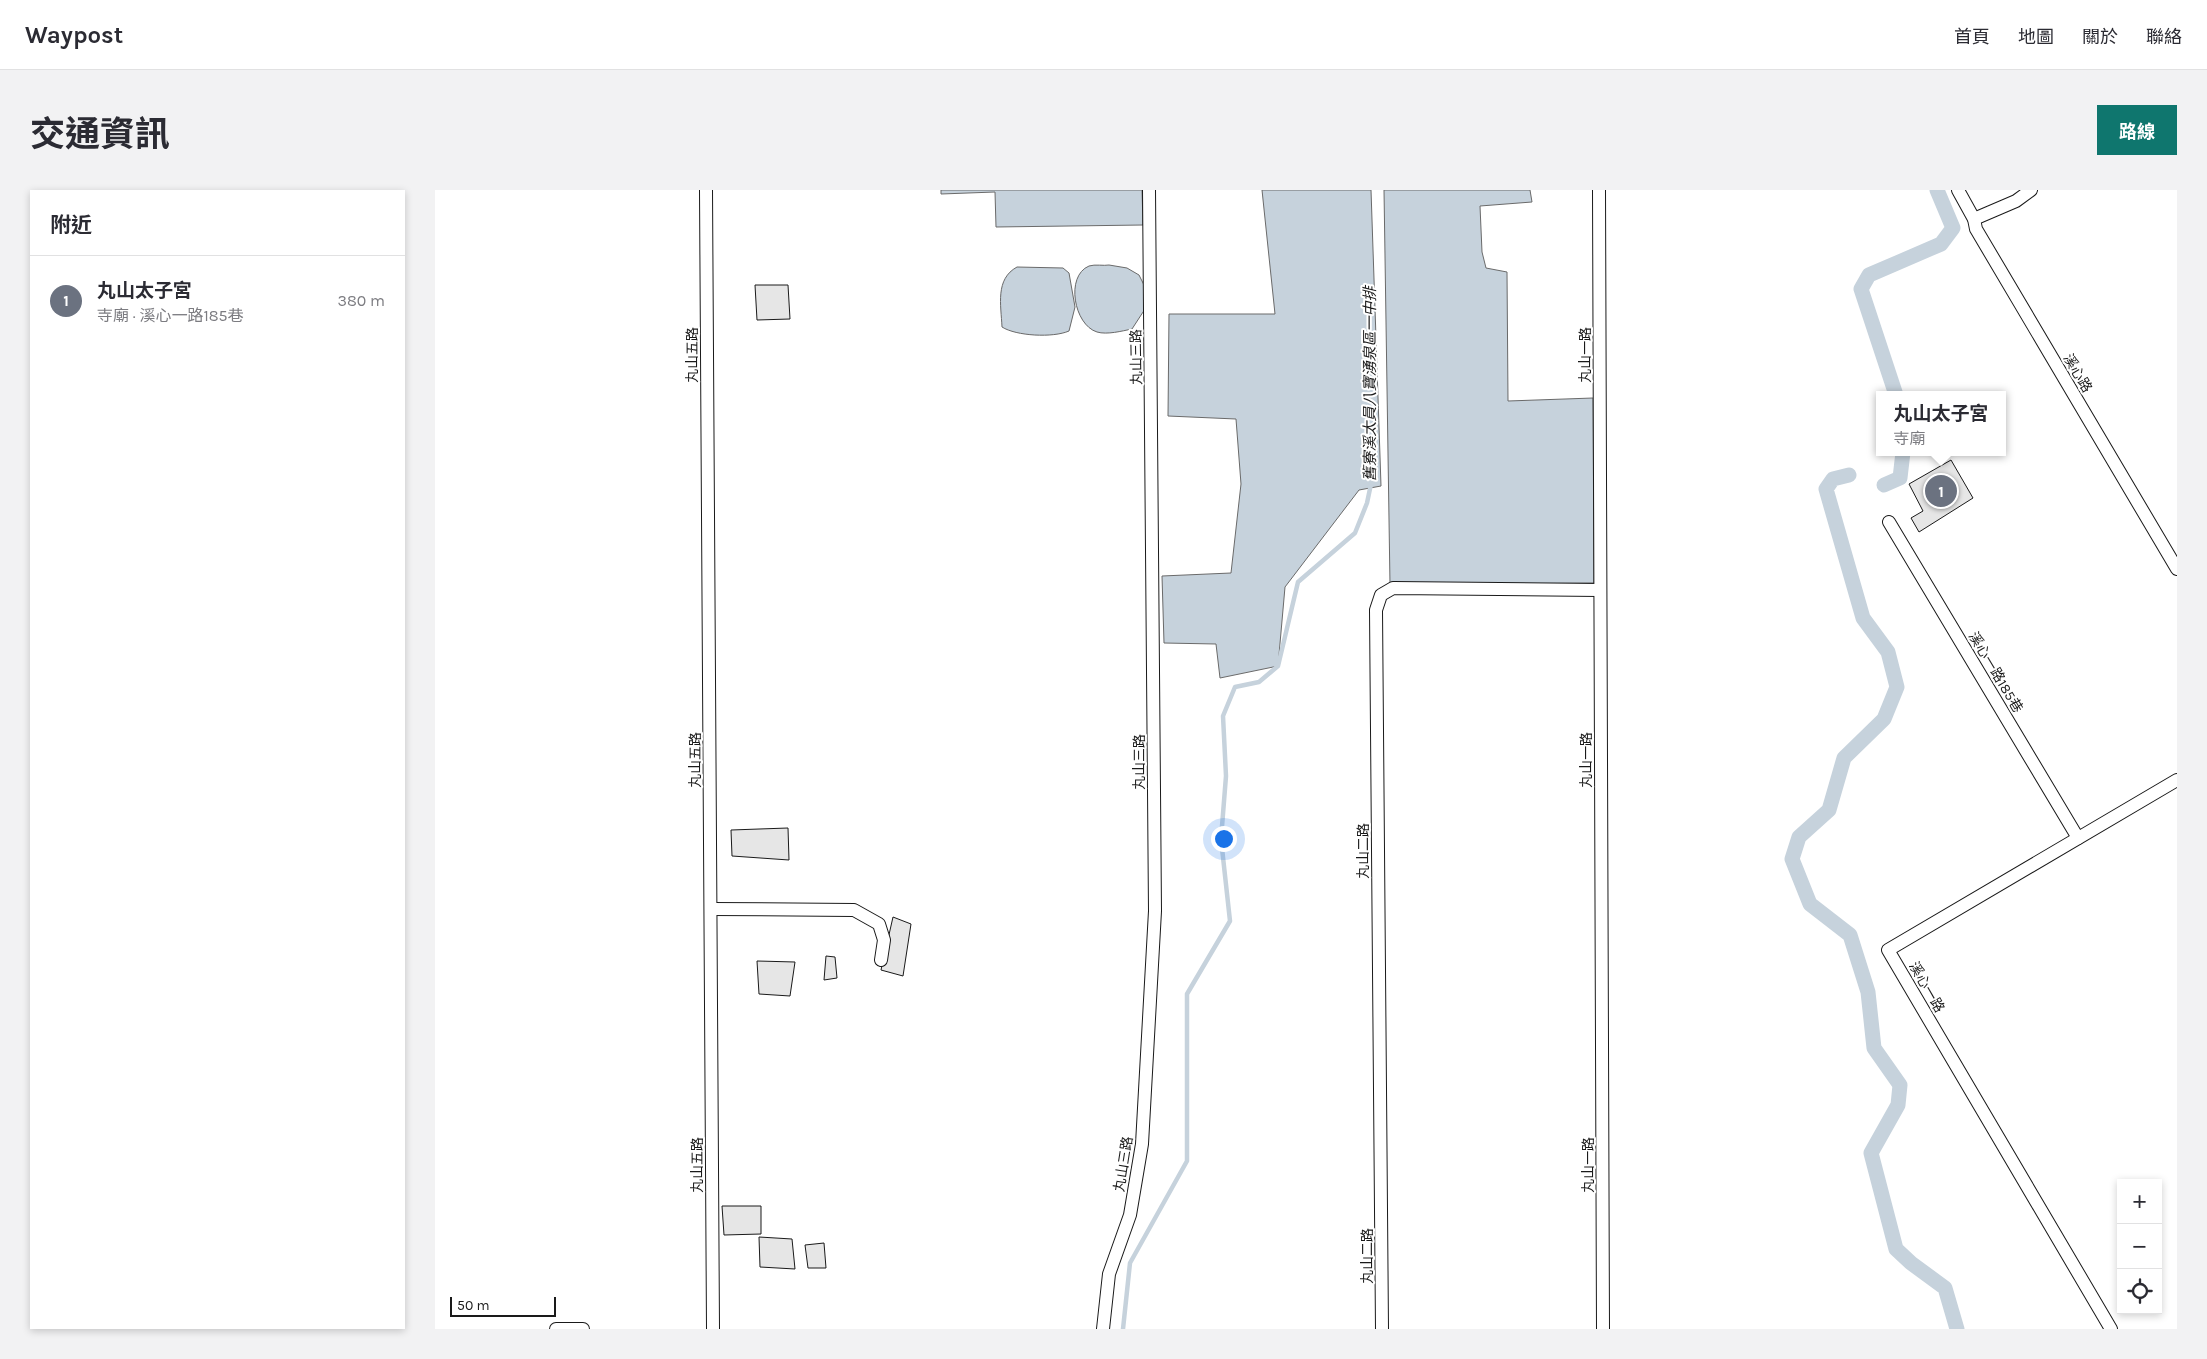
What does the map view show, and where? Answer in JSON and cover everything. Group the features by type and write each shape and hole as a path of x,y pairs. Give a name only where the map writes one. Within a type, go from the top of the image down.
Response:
{"street":[{"name":"丸山五路","path":"706,190 713,1329"},
{"name":"丸山三路","path":"1103,1329 1109,1274 1130,1215 1143,1144 1155,911 1149,190"},
{"name":"丸山一路","path":"1599,190 1603,1329"},
{"name":"溪心路","path":"1958,190 1974,218 1976,229 2177,569"},
{"path":"1974,218 2016,202 2031,190"},
{"name":"溪心一路185巷","path":"1889,522 2078,838"},
{"name":"丸山二路","path":"1382,1329 1377,610 1381,595 1393,588 1600,590"},
{"name":"溪心一路","path":"2111,1329 1888,950 2177,780"},
{"path":"711,909 855,910 879,924 884,940 881,960"},
{"path":"556,1329 583,1329"}],"water":[{"path":"941,190 1142,190 1143,225 996,227 995,192 941,194"},
{"path":"1262,190 1371,190 1381,486 1359,490 1285,587 1278,666 1220,678 1216,644 1164,643 1162,576 1231,573 1241,484 1236,419 1168,416 1169,314 1275,314"},
{"path":"1384,190 1530,190 1532,202 1480,206 1482,252 1486,268 1507,272 1508,401 1593,398 1594,583 1390,585"},
{"path":"1109,265 1127,268 1139,275 1145,287 1145,309 1132,329 1101,333 1089,328 1083,320 1075,300 1075,289 1082,271 1089,266"},
{"path":"1017,267 1063,268 1069,273 1075,307 1069,331 1054,335 1035,335 1016,332 1002,327 1002,285 1010,272"}],"building":[{"path":"755,285 788,285 790,319 757,320"},
{"path":"1951,460 1973,498 1919,532 1911,518 1923,511 1909,484"},
{"path":"788,828 789,860 732,856 731,830"},
{"path":"893,917 911,924 903,976 881,970"},
{"path":"826,956 835,957 837,978 824,980"},
{"path":"757,961 795,962 790,996 759,994"},
{"path":"722,1206 761,1206 761,1234 724,1235"},
{"path":"759,1237 792,1239 795,1269 760,1267"},
{"path":"824,1243 826,1268 808,1268 805,1245"}],"waterway":[{"path":"1895,391 1861,289 1869,275 1941,244 1953,228 1937,190"},
{"path":"1884,485 1900,478 1903,456"},
{"path":"1849,475 1833,479 1826,489 1863,618 1888,652 1897,687 1884,719 1844,758 1829,810 1799,837 1792,859 1810,904 1850,935 1868,992 1874,1048 1900,1085 1898,1105 1871,1153 1896,1249 1911,1263 1945,1288 1957,1329"},
{"name":"舊寮溪太員八寶湧泉區一中排","path":"1123,1329 1130,1263 1187,1161 1187,994 1230,921 1221,839 1226,776 1223,716 1235,687 1259,682 1278,666 1298,582 1355,533 1367,503 1371,484"}],"place":[{"name":"丸山太子宮","path":"1941,491"}]}
